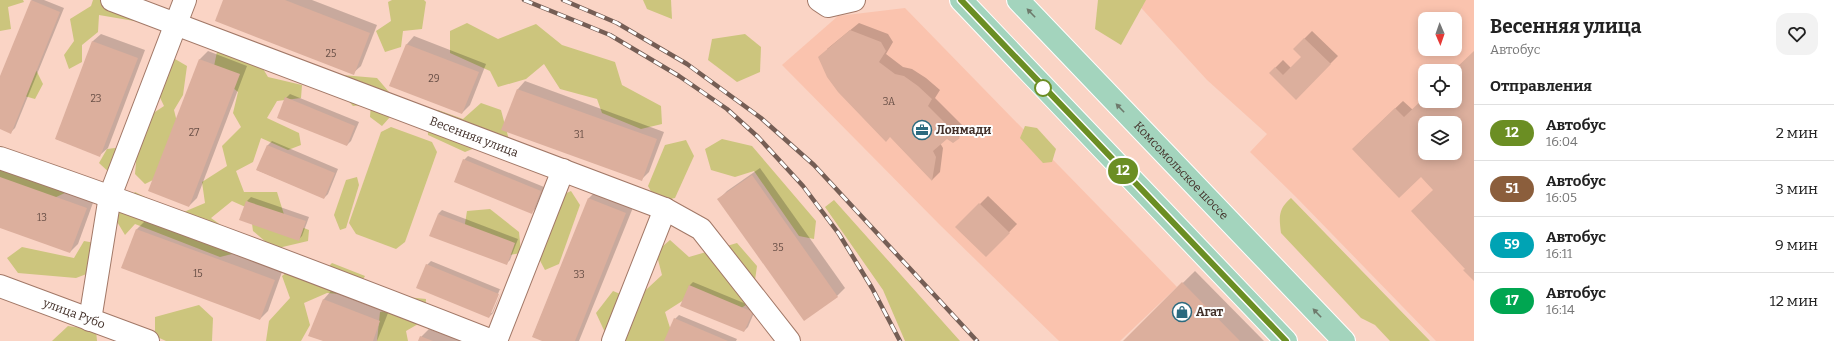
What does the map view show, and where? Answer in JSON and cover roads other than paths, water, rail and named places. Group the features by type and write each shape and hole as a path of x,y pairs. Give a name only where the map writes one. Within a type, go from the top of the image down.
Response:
{"main road":[{"path":"961,0 1286,341"},
{"name":"Комсомольское шоссе","path":"1018,0 1344,341"}],"street":[{"name":"Весенняя улица","path":"112,0 665,209 701,229 789,341"},
{"path":"90,320 110,196 185,0"},
{"path":"820,0 828,6 854,0"},
{"path":"0,158 110,196 314,271 492,341"},
{"path":"496,341 562,170"},
{"path":"613,341 665,209"},
{"name":"улица Рубо","path":"0,286 148,341"}],"railway":[{"path":"524,0 610,35 679,76 727,109 758,137 803,186 839,234 872,288 900,341"},
{"path":"563,0 617,23 687,64 761,118 814,165 977,341"}],"place":[{"name":"Лонмади","path":"922,130"},
{"name":"Агат","path":"1182,312"}]}
